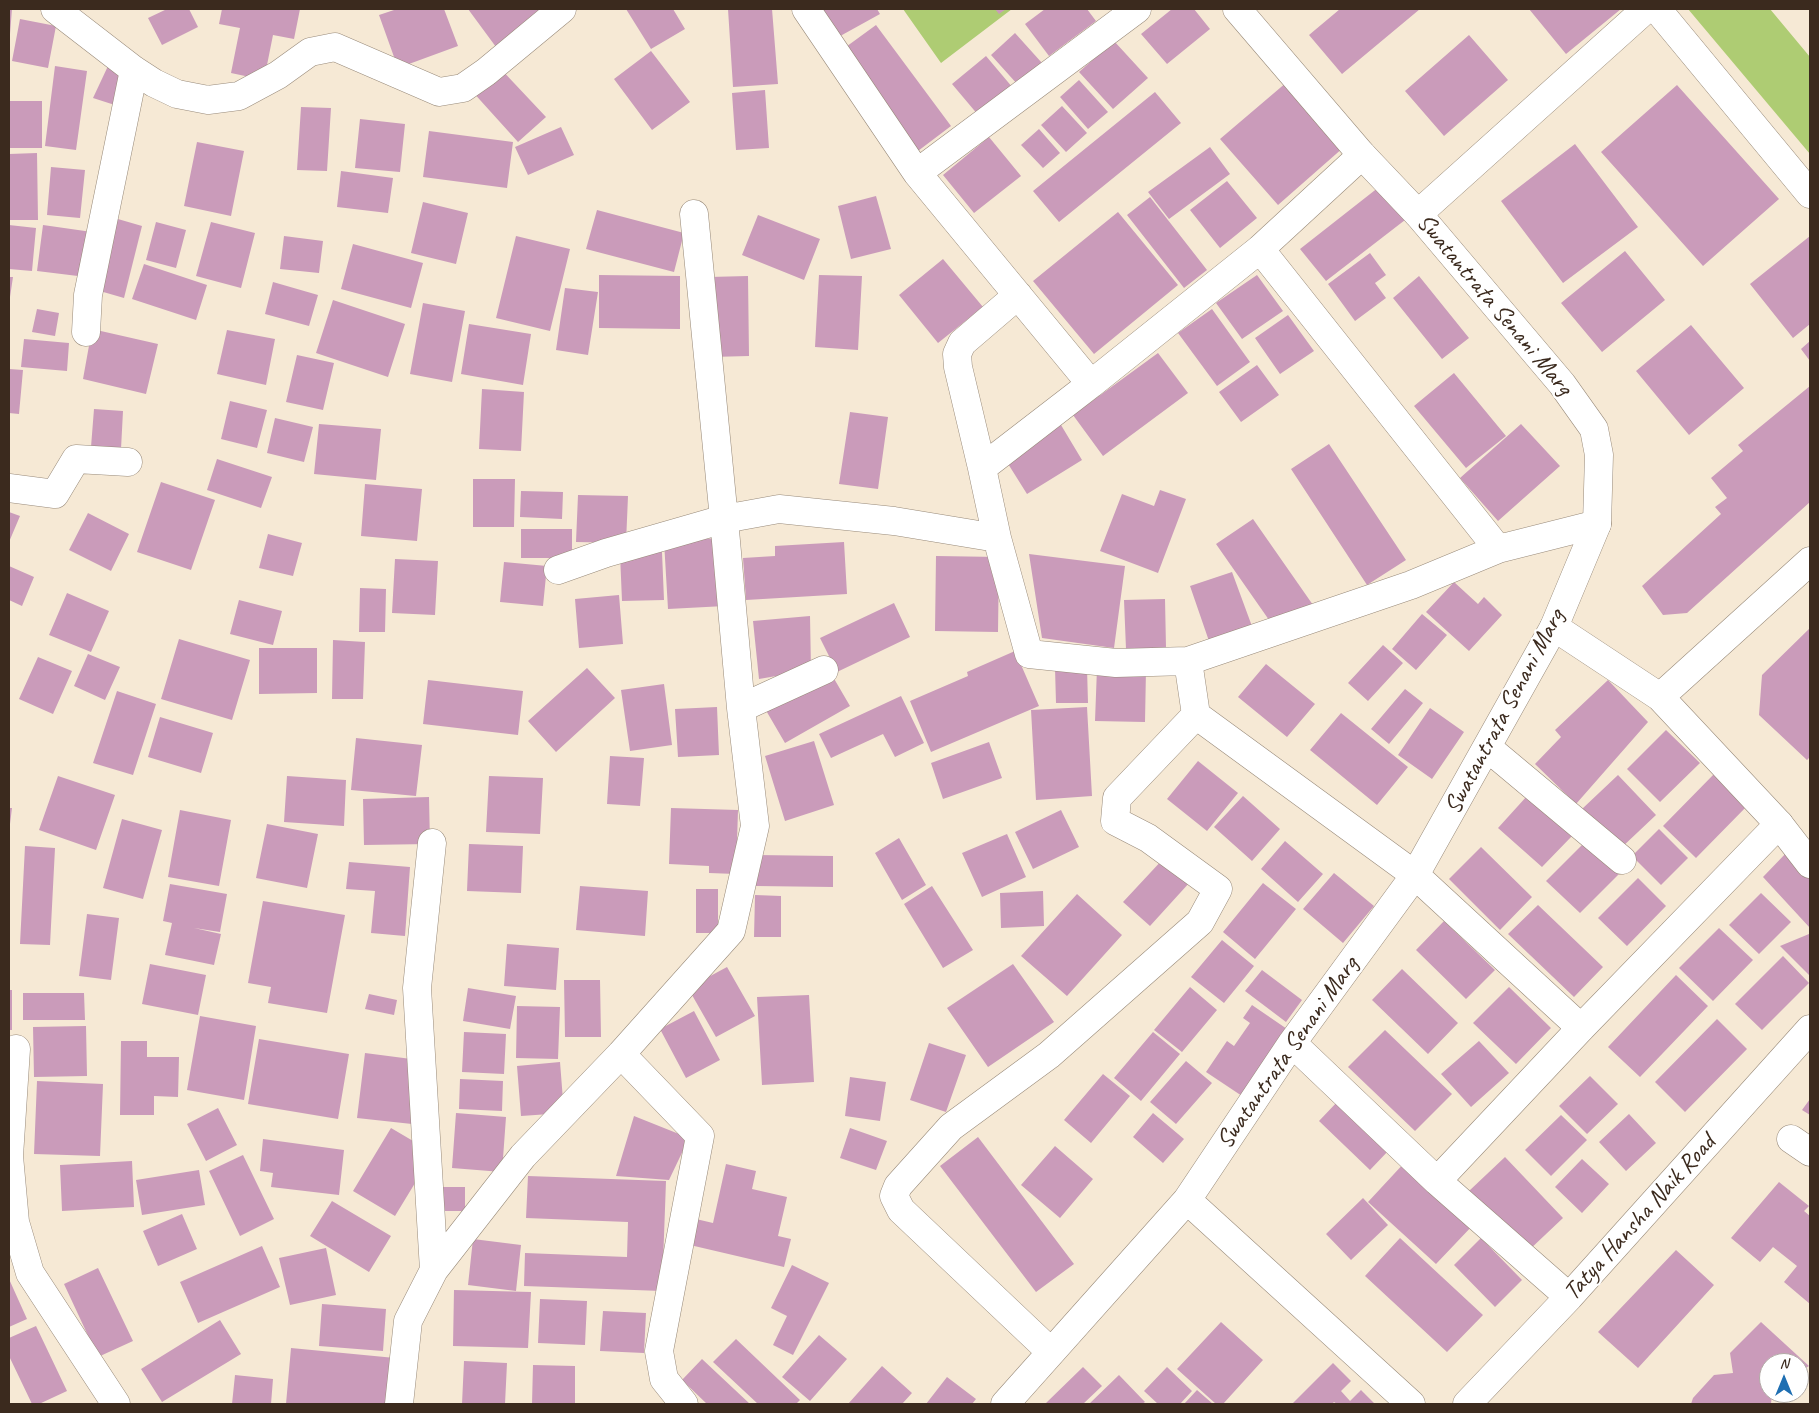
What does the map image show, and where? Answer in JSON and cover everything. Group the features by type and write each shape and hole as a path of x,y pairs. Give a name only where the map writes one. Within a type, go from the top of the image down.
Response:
{"street":[{"path":"55,9 134,70 154,83 177,94 208,100 240,96 278,75 310,52 336,48 438,92 463,88 486,72 562,9"},
{"path":"806,9 917,173 1091,384"},
{"path":"917,173 1137,9"},
{"name":"Swatantrata Senani Marg","path":"1005,1404 1187,1200 1292,1044 1415,876 1554,627 1597,524 1599,455 1594,429 1562,384 1418,214 1362,155 1238,9"},
{"path":"1418,214 1646,9"},
{"path":"1657,9 1810,194"},
{"path":"86,332 88,295 134,70"},
{"path":"982,468 1260,249 1362,155"},
{"path":"399,1404 408,1321 434,1270 523,1156 621,1054 731,931 755,826 741,708 694,214"},
{"path":"1260,249 1498,549"},
{"path":"1018,295 962,343 957,354 958,367 997,538 1029,654 1116,663 1188,661 1411,585 1498,549 1597,524"},
{"path":"9,488 55,494 76,459 128,462"},
{"path":"558,570 606,553 724,519 779,509 894,520 997,538"},
{"path":"1660,697 1810,561"},
{"path":"1554,627 1660,697 1779,824 1810,864"},
{"path":"1188,661 1196,715 1415,876 1581,1028"},
{"path":"741,708 824,670"},
{"path":"1051,1352 901,1210 894,1196 898,1186 951,1127 1049,1055 1200,922 1218,889 1148,838 1115,821 1117,798 1196,715"},
{"path":"1488,748 1622,860"},
{"path":"1437,1181 1581,1028 1779,824"},
{"path":"432,843 417,988 434,1270"},
{"name":"Tatya Hansha Naik Road","path":"1467,1404 1569,1297 1810,1029"},
{"path":"1292,1044 1437,1181 1569,1297"},
{"path":"16,1049 9,1156 15,1222 30,1273 116,1404"},
{"path":"621,1054 700,1136 659,1351 664,1379 684,1404"},
{"path":"1187,1200 1411,1404"}],"green space":[{"path":"903,9 1012,9 941,63"},
{"path":"1688,9 1770,9 1810,57 1810,154"}],"building":[{"path":"9,9 12,9 10,34 9,34"},
{"path":"167,9 189,9 198,27 162,45 148,18"},
{"path":"222,9 300,9 294,39 273,35 264,80 231,73 240,28 219,24"},
{"path":"397,9 444,9 458,46 398,68 379,15"},
{"path":"468,9 551,9 496,47"},
{"path":"626,9 673,9 685,29 651,49"},
{"path":"728,9 772,9 778,84 733,87"},
{"path":"815,9 877,9 880,14 833,40"},
{"path":"995,9 1006,9 999,14"},
{"path":"1045,9 1087,9 1096,21 1049,56 1025,24"},
{"path":"1172,9 1194,9 1210,29 1167,64 1141,34"},
{"path":"1340,9 1420,9 1342,74 1309,35"},
{"path":"1529,9 1621,9 1566,54"},
{"path":"20,19 56,26 48,68 12,61"},
{"path":"876,25 951,126 914,154 839,52"},
{"path":"1015,33 1042,63 1018,85 991,55"},
{"path":"1469,35 1508,80 1444,136 1405,91"},
{"path":"1114,41 1148,78 1113,109 1079,72"},
{"path":"651,51 690,102 652,130 614,79"},
{"path":"986,56 1013,88 979,116 952,84"},
{"path":"55,66 87,71 76,150 45,146"},
{"path":"108,66 126,80 121,107 93,98"},
{"path":"498,66 546,117 518,142 471,90"},
{"path":"1079,80 1108,112 1088,129 1060,97"},
{"path":"1287,82 1344,147 1278,205 1220,139"},
{"path":"1677,85 1779,199 1703,266 1601,152"},
{"path":"765,90 769,148 736,150 732,93"},
{"path":"1155,92 1181,123 1059,222 1033,191"},
{"path":"9,101 42,101 42,148 9,148"},
{"path":"1062,106 1087,133 1066,152 1041,125"},
{"path":"301,107 331,108 327,171 297,170"},
{"path":"360,119 405,124 400,172 355,168"},
{"path":"561,127 574,155 528,175 515,147"},
{"path":"1039,129 1060,153 1043,168 1021,145"},
{"path":"429,131 513,142 507,188 423,177"},
{"path":"989,137 1021,176 974,213 943,175"},
{"path":"197,142 244,151 231,216 184,206"},
{"path":"1575,144 1638,227 1563,283 1501,201"},
{"path":"1210,147 1230,174 1169,219 1148,192"},
{"path":"37,153 38,220 9,220 9,154"},
{"path":"51,167 85,170 80,218 47,215"},
{"path":"341,171 393,178 388,213 337,207"},
{"path":"1227,181 1257,218 1220,248 1190,210"},
{"path":"1379,187 1405,220 1326,281 1300,249"},
{"path":"876,196 891,249 851,259 838,206"},
{"path":"1150,197 1207,270 1184,288 1127,215"},
{"path":"423,202 468,213 456,264 411,253"},
{"path":"597,210 684,233 674,272 586,249"},
{"path":"1118,212 1178,285 1094,354 1033,281"},
{"path":"758,215 820,239 804,280 742,255"},
{"path":"111,217 142,226 124,298 93,289"},
{"path":"156,222 186,230 176,268 146,260"},
{"path":"211,222 255,233 241,288 196,276"},
{"path":"9,225 36,228 32,271 9,269"},
{"path":"43,225 92,232 86,277 37,271"},
{"path":"284,236 323,241 319,273 280,269"},
{"path":"516,236 570,249 550,331 496,318"},
{"path":"1810,236 1810,324 1793,338 1750,284"},
{"path":"353,244 423,263 411,308 341,289"},
{"path":"1625,251 1665,300 1602,352 1561,303"},
{"path":"1370,253 1386,275 1375,283 1386,298 1355,321 1328,284"},
{"path":"943,259 983,307 938,343 899,295"},
{"path":"144,264 207,285 196,320 132,299"},
{"path":"599,275 680,276 680,329 599,328"},
{"path":"819,275 862,276 858,350 815,347"},
{"path":"1257,275 1283,311 1242,339 1216,303"},
{"path":"748,276 749,356 711,357 709,277"},
{"path":"1419,276 1469,338 1442,359 1393,298"},
{"path":"9,277 13,277 10,297 9,297"},
{"path":"273,282 318,295 309,326 265,314"},
{"path":"565,288 598,292 588,355 556,350"},
{"path":"333,300 405,324 388,377 316,353"},
{"path":"423,303 465,311 452,382 410,374"},
{"path":"37,309 59,313 55,336 32,332"},
{"path":"1212,309 1250,362 1217,386 1178,333"},
{"path":"1288,315 1314,351 1280,374 1255,338"},
{"path":"469,324 531,334 523,385 461,374"},
{"path":"1691,325 1744,388 1689,435 1636,371"},
{"path":"92,329 158,344 146,394 83,379"},
{"path":"227,330 275,339 266,385 217,374"},
{"path":"24,339 69,343 67,371 21,367"},
{"path":"1810,341 1810,361 1801,349"},
{"path":"1158,353 1188,393 1103,456 1073,415"},
{"path":"297,355 334,363 323,410 286,402"},
{"path":"1257,365 1279,395 1241,422 1219,392"},
{"path":"9,369 23,370 19,414 9,413"},
{"path":"1454,373 1506,436 1466,468 1414,406"},
{"path":"1810,386 1810,502 1687,613 1663,615 1642,586 1721,514 1715,507 1727,498 1711,478 1743,451 1738,445"},
{"path":"482,389 524,392 521,451 479,449"},
{"path":"230,401 267,410 257,448 221,439"},
{"path":"94,409 123,411 121,449 91,447"},
{"path":"850,412 888,417 878,489 839,484"},
{"path":"275,418 313,427 304,462 267,453"},
{"path":"319,424 381,429 376,480 314,474"},
{"path":"1521,424 1560,466 1498,521 1460,478"},
{"path":"1061,425 1082,460 1027,494 1005,459"},
{"path":"1329,444 1406,560 1367,585 1291,469"},
{"path":"217,459 272,477 261,508 207,490"},
{"path":"473,479 515,479 514,527 473,527"},
{"path":"161,482 215,500 191,570 137,552"},
{"path":"365,484 422,489 417,541 361,536"},
{"path":"1160,490 1186,499 1158,573 1100,551 1122,494 1154,506"},
{"path":"521,491 563,492 562,519 520,517"},
{"path":"578,495 628,496 626,543 576,542"},
{"path":"9,512 20,516 9,542"},
{"path":"88,513 129,534 111,571 69,550"},
{"path":"1253,519 1313,605 1276,630 1216,544"},
{"path":"521,529 572,529 572,558 521,558"},
{"path":"268,534 302,543 293,576 259,568"},
{"path":"721,538 725,606 668,609 664,541"},
{"path":"844,542 847,594 746,600 743,558 775,556 775,546"},
{"path":"662,552 664,600 622,601 620,554"},
{"path":"1029,554 1125,566 1114,648 1042,638"},
{"path":"936,556 999,557 998,632 935,631"},
{"path":"395,559 438,561 435,615 392,613"},
{"path":"504,562 547,566 543,606 500,602"},
{"path":"9,566 34,577 22,606 9,600"},
{"path":"1232,572 1253,629 1210,644 1190,586"},
{"path":"1454,582 1478,604 1484,597 1502,615 1469,651 1426,612"},
{"path":"360,588 386,589 385,632 359,632"},
{"path":"67,593 109,611 91,652 49,635"},
{"path":"619,595 623,644 579,648 575,599"},
{"path":"1165,599 1166,648 1126,649 1124,600"},
{"path":"239,600 282,611 273,645 230,634"},
{"path":"894,603 910,637 837,672 820,638"},
{"path":"1422,614 1447,635 1416,670 1392,649"},
{"path":"810,616 811,670 759,679 753,621"},
{"path":"1810,628 1810,757 1807,760 1759,715 1762,675"},
{"path":"179,639 250,660 232,720 161,699"},
{"path":"333,640 365,642 363,699 332,699"},
{"path":"1383,645 1403,663 1368,701 1348,683"},
{"path":"259,648 317,648 317,693 259,694"},
{"path":"1015,651 1039,706 931,752 910,701 968,676 967,672"},
{"path":"88,654 120,667 105,700 74,686"},
{"path":"38,657 72,671 53,714 19,699"},
{"path":"1266,664 1315,704 1287,737 1238,697"},
{"path":"587,668 615,698 556,752 528,721"},
{"path":"1055,668 1087,668 1088,703 1056,703"},
{"path":"1097,668 1146,669 1145,722 1095,721"},
{"path":"829,670 850,706 785,743 764,707"},
{"path":"428,680 523,691 518,735 423,724"},
{"path":"1608,680 1648,722 1576,804 1535,764 1561,737 1555,730"},
{"path":"664,684 672,745 630,751 621,690"},
{"path":"1405,689 1423,703 1389,744 1371,729"},
{"path":"117,691 156,704 133,775 93,763"},
{"path":"901,696 924,743 895,757 883,734 831,758 819,734"},
{"path":"717,707 719,755 678,757 675,709"},
{"path":"1087,707 1092,796 1036,800 1031,710"},
{"path":"1430,708 1464,732 1432,779 1398,755"},
{"path":"1341,713 1408,767 1377,805 1310,750"},
{"path":"160,717 213,733 201,773 148,757"},
{"path":"1666,730 1700,763 1660,802 1627,769"},
{"path":"356,738 422,745 416,796 351,790"},
{"path":"814,741 834,805 785,821 765,756"},
{"path":"989,742 1002,778 943,799 931,763"},
{"path":"610,756 644,758 640,806 607,804"},
{"path":"1198,761 1238,793 1207,831 1167,799"},
{"path":"1715,773 1749,804 1696,858 1663,826"},
{"path":"1618,775 1656,815 1620,849 1582,809"},
{"path":"58,776 115,795 96,850 39,830"},
{"path":"287,776 346,780 344,826 284,822"},
{"path":"489,776 543,778 540,834 486,832"},
{"path":"1243,796 1280,829 1252,861 1214,827"},
{"path":"1527,796 1572,836 1542,867 1498,828"},
{"path":"429,797 430,844 364,845 363,799"},
{"path":"9,808 12,808 10,824 9,824"},
{"path":"671,808 738,810 736,874 709,873 709,866 669,864"},
{"path":"180,810 231,820 219,886 168,877"},
{"path":"1061,810 1079,847 1033,869 1015,832"},
{"path":"122,819 162,830 143,899 103,888"},
{"path":"267,824 318,834 307,888 256,878"},
{"path":"1659,829 1688,858 1661,885 1632,856"},
{"path":"1007,834 1026,877 982,897 962,853"},
{"path":"899,838 926,885 902,900 875,853"},
{"path":"1587,840 1620,873 1580,913 1546,881"},
{"path":"1285,841 1323,874 1298,902 1261,869"},
{"path":"469,844 523,846 521,893 467,891"},
{"path":"25,846 55,848 50,945 20,944"},
{"path":"1481,847 1532,897 1500,930 1449,879"},
{"path":"1788,851 1810,878 1810,928 1763,877"},
{"path":"756,855 833,856 833,887 756,886"},
{"path":"1164,858 1190,882 1150,926 1123,902"},
{"path":"349,862 410,867 405,936 371,933 375,891 346,889"},
{"path":"1334,873 1374,906 1343,943 1303,909"},
{"path":"1638,878 1666,906 1627,946 1598,918"},
{"path":"1263,883 1296,909 1255,959 1223,932"},
{"path":"170,884 227,894 220,932 194,928 221,934 214,965 165,955 172,923 163,921"},
{"path":"580,886 648,891 645,936 576,930"},
{"path":"932,886 973,950 943,968 904,904"},
{"path":"696,889 718,889 718,933 696,933"},
{"path":"1043,891 1044,926 1001,928 1000,893"},
{"path":"1761,893 1791,922 1759,954 1729,925"},
{"path":"1077,894 1122,935 1067,996 1021,956"},
{"path":"755,895 781,896 781,937 754,937"},
{"path":"263,901 345,915 327,1013 268,1003 271,987 248,983"},
{"path":"1538,905 1603,967 1574,997 1508,934"},
{"path":"87,914 119,918 111,980 79,976"},
{"path":"1444,921 1495,970 1466,999 1416,950"},
{"path":"1719,928 1753,960 1713,1001 1679,968"},
{"path":"1810,935 1810,976 1780,946"},
{"path":"1222,940 1254,966 1224,1003 1191,977"},
{"path":"507,944 559,948 556,990 504,986"},
{"path":"1783,956 1809,983 1762,1030 1735,1004"},
{"path":"150,964 206,975 198,1015 142,1004"},
{"path":"1013,964 1054,1022 988,1067 947,1008"},
{"path":"727,967 755,1016 716,1037 688,988"},
{"path":"1402,969 1458,1023 1428,1054 1372,1000"},
{"path":"1262,970 1302,1000 1286,1022 1245,991"},
{"path":"1676,975 1708,1006 1640,1077 1608,1047"},
{"path":"564,980 600,980 601,1037 565,1037"},
{"path":"1190,987 1217,1010 1182,1052 1154,1030"},
{"path":"1509,987 1551,1028 1516,1064 1473,1023"},
{"path":"468,988 516,996 510,1029 463,1021"},
{"path":"9,990 12,990 12,1030 9,1030"},
{"path":"23,993 84,993 85,1020 23,1020"},
{"path":"369,994 397,1000 394,1015 365,1009"},
{"path":"809,995 814,1082 762,1085 757,997"},
{"path":"1252,1005 1287,1029 1242,1096 1206,1072 1227,1041 1234,1046 1250,1023 1243,1018"},
{"path":"517,1006 560,1007 558,1059 516,1058"},
{"path":"694,1011 720,1060 686,1078 660,1029"},
{"path":"200,1016 256,1026 244,1100 187,1090"},
{"path":"1717,1019 1747,1049 1685,1112 1655,1082"},
{"path":"86,1026 87,1076 34,1077 33,1027"},
{"path":"1385,1030 1452,1094 1415,1131 1348,1067"},
{"path":"464,1032 506,1034 504,1074 462,1072"},
{"path":"1153,1032 1180,1054 1141,1101 1114,1078"},
{"path":"259,1039 349,1054 338,1119 248,1104"},
{"path":"121,1041 147,1041 147,1057 179,1057 178,1097 154,1096 154,1115 120,1115"},
{"path":"1479,1041 1509,1073 1471,1107 1441,1074"},
{"path":"929,1043 966,1055 946,1112 910,1100"},
{"path":"365,1053 419,1060 412,1124 357,1118"},
{"path":"1186,1061 1212,1083 1176,1124 1150,1102"},
{"path":"560,1062 564,1113 521,1116 517,1066"},
{"path":"1103,1074 1130,1096 1091,1143 1064,1120"},
{"path":"1590,1076 1618,1104 1587,1134 1559,1106"},
{"path":"850,1077 886,1082 880,1121 845,1116"},
{"path":"460,1079 503,1081 502,1111 459,1109"},
{"path":"37,1081 103,1084 100,1156 34,1154"},
{"path":"1810,1099 1810,1115 1802,1110"},
{"path":"1338,1101 1390,1149 1370,1170 1319,1121"},
{"path":"218,1108 237,1145 206,1161 187,1124"},
{"path":"456,1113 506,1117 502,1172 452,1168"},
{"path":"1153,1113 1184,1139 1163,1163 1133,1137"},
{"path":"1629,1114 1656,1143 1626,1171 1599,1142"},
{"path":"1561,1115 1587,1140 1551,1176 1525,1150"},
{"path":"634,1116 689,1138 669,1180 616,1176"},
{"path":"391,1128 425,1148 426,1165 395,1216 353,1191"},
{"path":"850,1128 887,1141 876,1170 840,1158"},
{"path":"978,1137 1074,1264 1036,1292 940,1166"},
{"path":"263,1139 344,1150 339,1195 271,1187 273,1173 260,1171"},
{"path":"1055,1146 1093,1179 1060,1218 1021,1185"},
{"path":"243,1155 274,1219 240,1236 209,1171"},
{"path":"1505,1157 1563,1218 1527,1252 1469,1191"},
{"path":"1582,1159 1609,1184 1582,1213 1555,1187"},
{"path":"132,1161 134,1207 62,1211 60,1165"},
{"path":"1406,1161 1474,1224 1436,1264 1368,1202"},
{"path":"726,1164 756,1171 752,1189 787,1197 778,1236 791,1239 784,1267 690,1245 696,1219 713,1223"},
{"path":"199,1170 205,1205 142,1215 136,1180"},
{"path":"528,1176 666,1181 662,1291 524,1286 525,1253 627,1257 628,1222 526,1218"},
{"path":"1779,1182 1809,1206 1804,1211 1810,1216 1810,1304 1784,1282 1797,1266 1773,1247 1760,1262 1731,1238"},
{"path":"433,1187 465,1187 465,1211 433,1211"},
{"path":"1363,1198 1388,1225 1351,1260 1326,1234"},
{"path":"332,1201 391,1236 369,1272 310,1236"},
{"path":"182,1214 197,1249 158,1266 143,1231"},
{"path":"1400,1238 1483,1315 1447,1352 1365,1276"},
{"path":"1481,1238 1522,1280 1495,1307 1454,1265"},
{"path":"473,1239 521,1245 516,1291 468,1285"},
{"path":"262,1246 280,1287 198,1323 180,1282"},
{"path":"326,1248 336,1295 290,1305 279,1258"},
{"path":"1676,1250 1714,1285 1638,1368 1598,1332"},
{"path":"792,1265 829,1283 793,1355 773,1345 787,1316 771,1308"},
{"path":"98,1268 133,1341 98,1357 64,1284"},
{"path":"9,1279 27,1319 9,1327"},
{"path":"454,1290 531,1292 528,1348 453,1346"},
{"path":"540,1299 587,1301 585,1345 538,1343"},
{"path":"322,1304 386,1309 383,1351 319,1346"},
{"path":"603,1311 646,1313 644,1353 600,1351"},
{"path":"220,1320 241,1354 162,1402 141,1369"},
{"path":"1221,1322 1263,1360 1223,1404 1216,1404 1177,1369"},
{"path":"1761,1322 1795,1353 1759,1353 1759,1403 1771,1404 1691,1404 1693,1398 1714,1375 1733,1373 1730,1353"},
{"path":"36,1326 67,1391 39,1404 32,1404 9,1356 9,1338"},
{"path":"819,1335 847,1359 810,1401 782,1377"},
{"path":"736,1339 800,1400 796,1404 758,1404 713,1362"},
{"path":"291,1348 395,1358 391,1404 286,1404"},
{"path":"702,1359 750,1404 707,1404 682,1380"},
{"path":"464,1361 507,1363 505,1404 462,1404"},
{"path":"1333,1363 1351,1381 1341,1391 1350,1401 1361,1390 1375,1404 1337,1404 1334,1402 1332,1404 1292,1404"},
{"path":"533,1365 575,1366 575,1404 532,1404"},
{"path":"882,1366 912,1393 902,1404 848,1404"},
{"path":"1083,1367 1102,1386 1083,1404 1046,1403"},
{"path":"1167,1367 1192,1391 1180,1404 1158,1404 1144,1391"},
{"path":"235,1375 273,1379 271,1404 232,1404"},
{"path":"1119,1375 1145,1402 1142,1404 1089,1404"},
{"path":"947,1377 976,1399 972,1404 926,1404"},
{"path":"1197,1390 1213,1404 1184,1404"}]}
